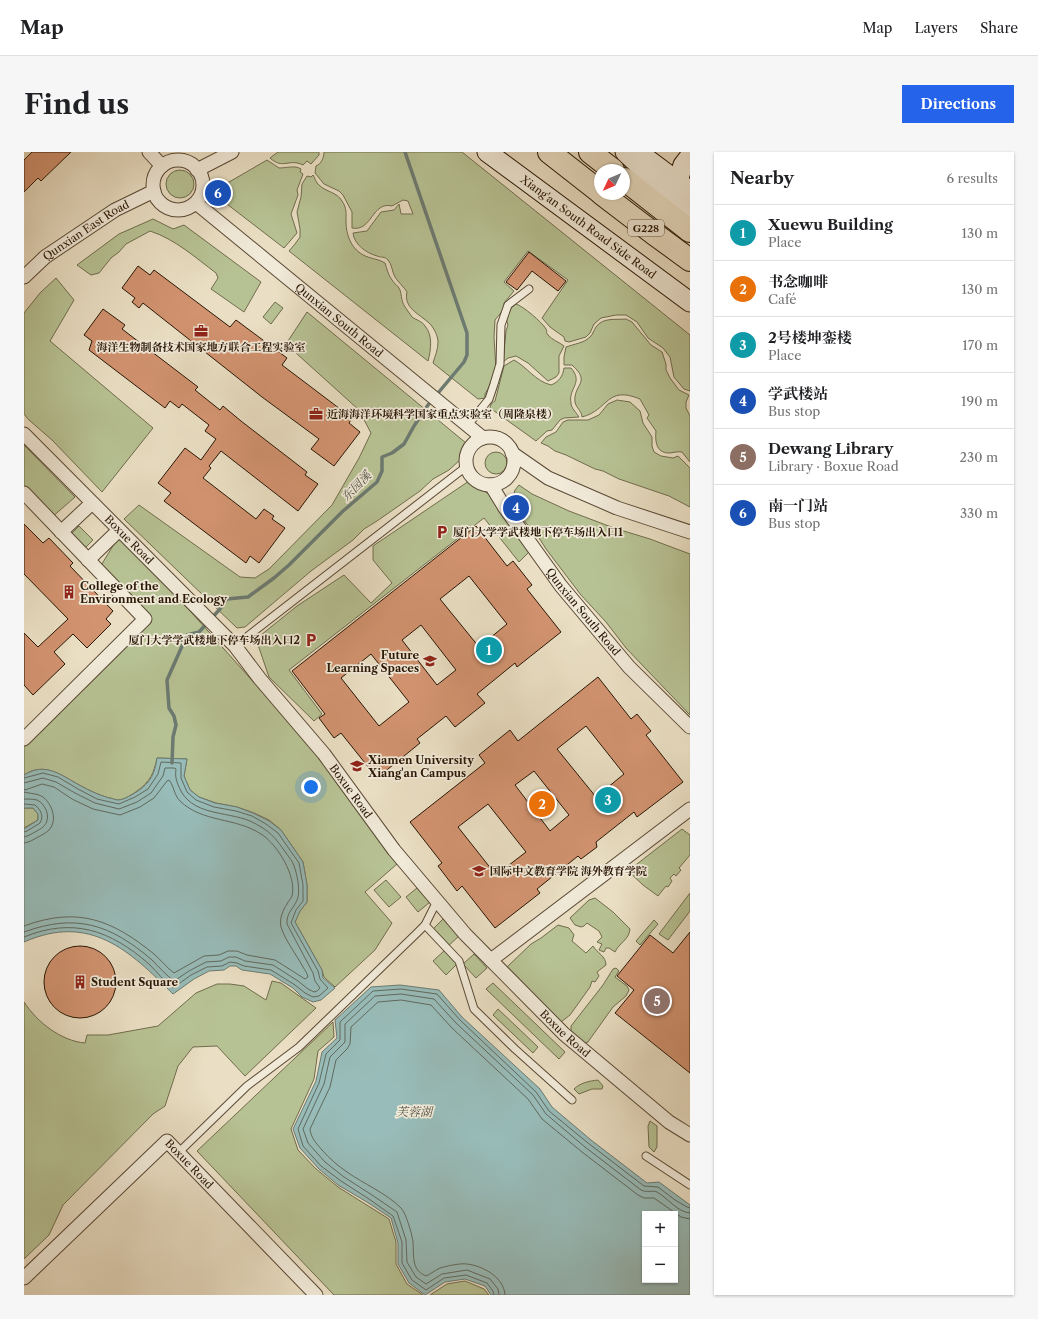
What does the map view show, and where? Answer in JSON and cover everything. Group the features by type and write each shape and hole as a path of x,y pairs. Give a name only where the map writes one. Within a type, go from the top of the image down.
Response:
{"highway":[{"name":"G228","path":"548,152 594,188"},
{"path":"590,152 605,164"},
{"name":"G228","path":"630,183 690,231"},
{"name":"G228","path":"610,200 690,260"}],"main road":[{"name":"Xiang'an South Road Side Road","path":"487,152 690,302"},
{"path":"625,152 690,213"},
{"path":"638,152 684,186"},
{"path":"684,186 683,165 690,156"}],"street":[{"path":"149,152 162,166"},
{"path":"197,170 232,152"},
{"path":"178,160 187,162 197,170 202,177 203,186 201,194 196,202 189,208 179,210 171,209 163,205 157,199 153,182 156,174 162,166 178,160"},
{"name":"Qunxian East Road","path":"24,277 45,257 115,210 154,191"},
{"name":"Qunxian South Road","path":"196,202 483,438"},
{"name":"Boxue Road","path":"24,434 235,646 260,679 324,754 394,850 465,934 564,1034 669,1122 690,1135"},
{"path":"483,438 498,438 506,443 512,453 514,461 512,469 507,478 501,482 491,485 483,484 470,474 466,458 474,442 483,438"},
{"path":"512,453 548,478 617,508 690,532"},
{"name":"Qunxian South Road","path":"491,485 505,508 561,586 629,667 690,727"},
{"path":"24,493 145,619 24,739"},
{"path":"62,532 92,503"},
{"path":"88,560 119,530"},
{"path":"491,960 690,809"},
{"name":"Boxue Road","path":"24,1278 167,1141 315,1294"}],"lane":[{"path":"468,425 489,399 500,364 501,325 508,306 529,289"},
{"path":"235,646 300,594 467,466"},
{"path":"178,1153 247,1086 299,1047 425,925 437,901"},
{"path":"425,925 459,961 474,1009 515,1049 572,1100"},
{"path":"646,1156 690,1185"}],"green space":[{"path":"278,152 319,152 319,155 311,164 307,161 303,165 298,163 282,164 270,158"},
{"path":"324,152 462,152 690,335 690,391 684,389 674,377 670,357 663,348 648,338 637,322 626,315 601,318 594,324 590,333 586,337 569,342 565,341 564,337 550,327 542,318 568,280 528,251 504,282 514,291 504,303 504,309 495,320 494,337 496,370 492,382 485,394 485,398 478,399 433,363 438,342 434,329 410,307 407,292 395,277 388,260 373,255 365,250 358,244 354,237 353,233 367,231 381,212 394,210 399,204 401,214 413,214 408,201 403,200 392,206 380,208 364,226 352,228 352,212 343,195 339,191 324,184 315,173 316,166 322,160"},
{"path":"267,160 279,168 299,168 301,169 300,172 303,174 297,190 298,195 291,214 297,233 284,248 223,201 221,197 224,185"},
{"path":"180,170 190,174 194,184 190,194 180,198 170,194 166,184 170,174"},
{"path":"313,175 318,184 340,198 344,204 349,239 354,247 363,255 385,263 390,276 400,290 405,307 412,317 424,324 428,330 431,343 428,361 289,251 300,237 297,212 301,197 302,184 307,176 311,177"},
{"path":"153,219 173,229 184,225 261,282 244,312 211,289 218,278 216,273 177,244 159,234 150,231 126,244 111,258 99,273 91,275 77,265 119,234"},
{"path":"56,278 74,300 50,341 153,428 102,492 52,440 24,414 24,313 40,293"},
{"path":"275,302 283,308 271,324 263,317"},
{"path":"516,304 541,322 547,330 547,334 564,346 559,356 559,373 556,377 548,381 528,363 516,356 508,358 503,362 508,325 506,318 511,308"},
{"path":"307,312 466,443 461,459 449,470 433,479 420,491 364,529 353,540 311,571 245,627 237,628 124,519 139,505 240,577 255,578 269,569 332,505 359,458 371,433 359,410 286,344"},
{"path":"626,319 632,322 651,345 662,352 666,364 666,370 670,378 679,390 689,395 686,402 686,408 690,416 690,462 682,452 669,453 659,449 656,442 656,431 647,418 649,415 640,399 629,395 620,395 608,400 591,414 582,417 575,402 576,391 580,384 581,376 572,365 564,365 566,347 588,339 596,327 606,320"},
{"path":"514,360 540,380 551,385 560,378 563,374 564,368 571,368 575,373 576,382 572,393 571,405 579,417 564,418 560,420 552,430 547,431 536,441 490,408 491,404 495,401 504,366"},
{"path":"617,400 630,402 640,411 643,423 652,437 654,452 661,456 673,458 678,456 690,468 690,507 669,496 595,469 541,443 546,437 556,432 563,422 568,420 588,420 599,415 608,404"},
{"path":"24,445 75,497 51,518 24,489"},
{"path":"496,452 504,455 507,463 504,471 496,474 488,471 485,463 488,455"},
{"path":"469,481 490,495 529,552 519,562 484,518 289,670 322,714 314,721 269,677 256,639 297,606 344,575 371,603 392,583 373,560 373,546"},
{"path":"519,485 532,494 569,511 690,554 690,715 626,648 606,622 581,595 546,549 536,533 526,523 518,511 513,497 515,490"},
{"path":"79,526 93,540 84,549 71,534"},
{"path":"119,536 183,603 323,760 397,864 365,892 392,923 375,950 335,987 324,977 322,970 295,922 300,911 307,902 307,885 303,862 281,830 269,820 237,807 216,803 199,797 190,790 184,776 187,759 157,758 153,773 148,781 131,795 118,800 95,793 60,774 46,770 39,769 24,775 24,746 152,619 100,567"},
{"path":"24,808 33,808 38,814 38,820 24,828"},
{"path":"682,829 690,835 690,855 679,868 681,870 676,876 674,874 670,878 672,881 668,887 666,886 658,896 628,871"},
{"path":"386,880 401,897 389,907 374,890"},
{"path":"417,888 430,902 418,912 406,897"},
{"path":"690,893 690,911 668,940 659,934"},
{"path":"595,898 613,912 630,929 628,936 615,952 609,948 606,948 604,952 599,950 602,944 597,942 602,937 599,931 587,923 581,927 575,925 570,918 589,900"},
{"path":"443,919 459,936 447,947 432,930"},
{"path":"654,920 658,924 640,945 636,941"},
{"path":"558,925 569,928 574,935 572,941 586,953 593,946 606,962 606,965 597,972 599,976 595,982 592,981 590,987 570,1015 561,1022 513,975 507,967 531,944"},
{"path":"445,950 457,964 446,975 433,961"},
{"path":"474,954 487,968 476,978 463,964"},
{"path":"616,968 619,971 615,977 627,986 629,990 626,996 613,1007 588,1042 584,1043 571,1033 571,1026 603,985 613,969"},
{"path":"272,981 281,983 316,1008 245,1076 217,1046 193,1047 178,1066 165,1106 153,1114 63,1205 49,1235 24,1259 24,1002 36,1017 50,1029 67,1039 85,1043 87,1035 108,1035 158,1026 196,993 217,984 244,986 266,1000"},
{"path":"493,983 565,1052 559,1059 486,989"},
{"path":"498,1009 538,1047 533,1053 493,1015"},
{"path":"333,1022 334,1037 318,1051 314,1079 291,1129 298,1150 315,1168 338,1187 389,1219 396,1242 396,1264 407,1284 423,1295 334,1295 197,1151"},
{"path":"598,1080 603,1086 602,1089 592,1089 579,1094 574,1089 579,1085"},
{"path":"650,1121 657,1126 657,1147 654,1152 649,1147 648,1126"},
{"path":"465,1281 484,1289 489,1295 430,1295 447,1284"}],"water":[{"path":"157,758 187,759 184,776 190,790 199,797 215,803 237,807 269,821 281,830 303,862 307,885 307,902 300,911 295,922 322,970 323,978 335,988 321,1000 313,1002 302,997 293,988 270,974 242,970 236,966 230,966 224,970 209,971 194,979 173,994 140,963 124,951 107,941 89,934 69,932 48,934 24,942 24,829 38,820 38,814 33,808 24,808 24,775 40,769 47,770 60,774 84,788 98,794 120,800 134,794 149,781 154,773"},
{"name":"芙蓉湖","path":"400,985 439,990 462,1017 540,1089 552,1107 591,1140 647,1183 659,1182 690,1205 690,1295 491,1295 485,1286 465,1279 445,1282 425,1295 409,1283 398,1264 398,1243 391,1218 338,1185 319,1169 300,1148 293,1129 316,1081 322,1052 337,1038 335,1020 371,987"}],"building":[{"path":"32,152 71,152 41,181 38,178 24,192 24,160"},
{"path":"529,252 566,281 558,291 532,271 517,290 506,282"},
{"path":"138,266 150,275 154,270 230,327 236,320 287,358 282,365 352,418 349,423 360,432 334,466 311,449 319,439 262,397 143,303 139,308 132,302 135,298 122,288"},
{"path":"103,309 125,325 122,329 198,387 195,390 220,410 223,406 307,472 305,475 318,484 298,511 221,451 209,466 211,468 203,478 256,519 264,509 274,516 272,519 285,528 259,563 250,556 246,563 164,501 171,493 158,483 185,448 201,460 216,439 205,431 209,425 182,404 179,408 170,401 165,408 89,350 92,341 84,335"},
{"name":"College of the Environment and Ecology","path":"24,524 43,543 49,538 73,563 70,566 113,611 106,619 111,624 87,648 73,634 54,652 65,664 33,695 24,685 24,633 38,647 68,619 24,574"},
{"path":"476,526 507,566 513,561 532,585 527,589 561,632 517,667 515,663 477,694 485,703 455,727 446,716 417,739 420,743 377,778 341,733 334,738 319,718 325,714 292,671","holes":["469,576 507,624 479,647 440,599","421,625 456,670 437,685 402,640","371,654 409,702 379,726 341,678"]},
{"path":"598,677 631,719 637,714 651,731 646,735 683,782 637,817 634,812 596,842 597,847 581,859 578,856 537,889 540,893 495,928 462,886 457,891 438,866 442,863 410,822 485,763 479,755 510,730 518,741","holes":["586,726 624,774 596,797 557,749","534,771 569,815 550,831 515,785","488,804 526,852 496,875 458,827"]},
{"path":"690,932 690,1073 615,1013 634,990 617,976 650,935 673,953"},
{"name":"Student Square","path":"80,946 100,952 110,962 116,982 110,1002 100,1012 80,1018 60,1012 50,1002 44,982 50,962 60,952"}],"waterway":[{"name":"东园溪","path":"172,763 173,737 176,725 174,716 169,708 167,680 187,635 199,632 227,599 248,597 274,578 343,511 377,482 382,471 382,457 392,453 404,444 428,405 464,362 467,355 467,333 405,152"}],"place":[{"name":"南一门站","path":"218,193"},
{"name":"海洋生物制备技术国家地方联合工程实验室","path":"201,331"},
{"name":"近海海洋环境科学国家重点实验室（周隆泉楼）","path":"316,414"},
{"name":"学武楼站","path":"516,508"},
{"name":"厦门大学学武楼地下停车场出入口1","path":"442,532"},
{"name":"College of the Environment and Ecology","path":"69,592"},
{"name":"厦门大学学武楼地下停车场出入口2","path":"311,640"},
{"name":"Xuewu Building","path":"489,650"},
{"name":"Future Learning Spaces","path":"430,661"},
{"name":"Xiamen University Xiang'an Campus","path":"357,766"},
{"name":"2号楼坤銮楼","path":"608,800"},
{"name":"书念咖啡","path":"542,804"},
{"name":"国际中文教育学院 海外教育学院","path":"479,871"},
{"name":"Student Square","path":"80,982"},
{"name":"Dewang Library","path":"657,1001"}]}
